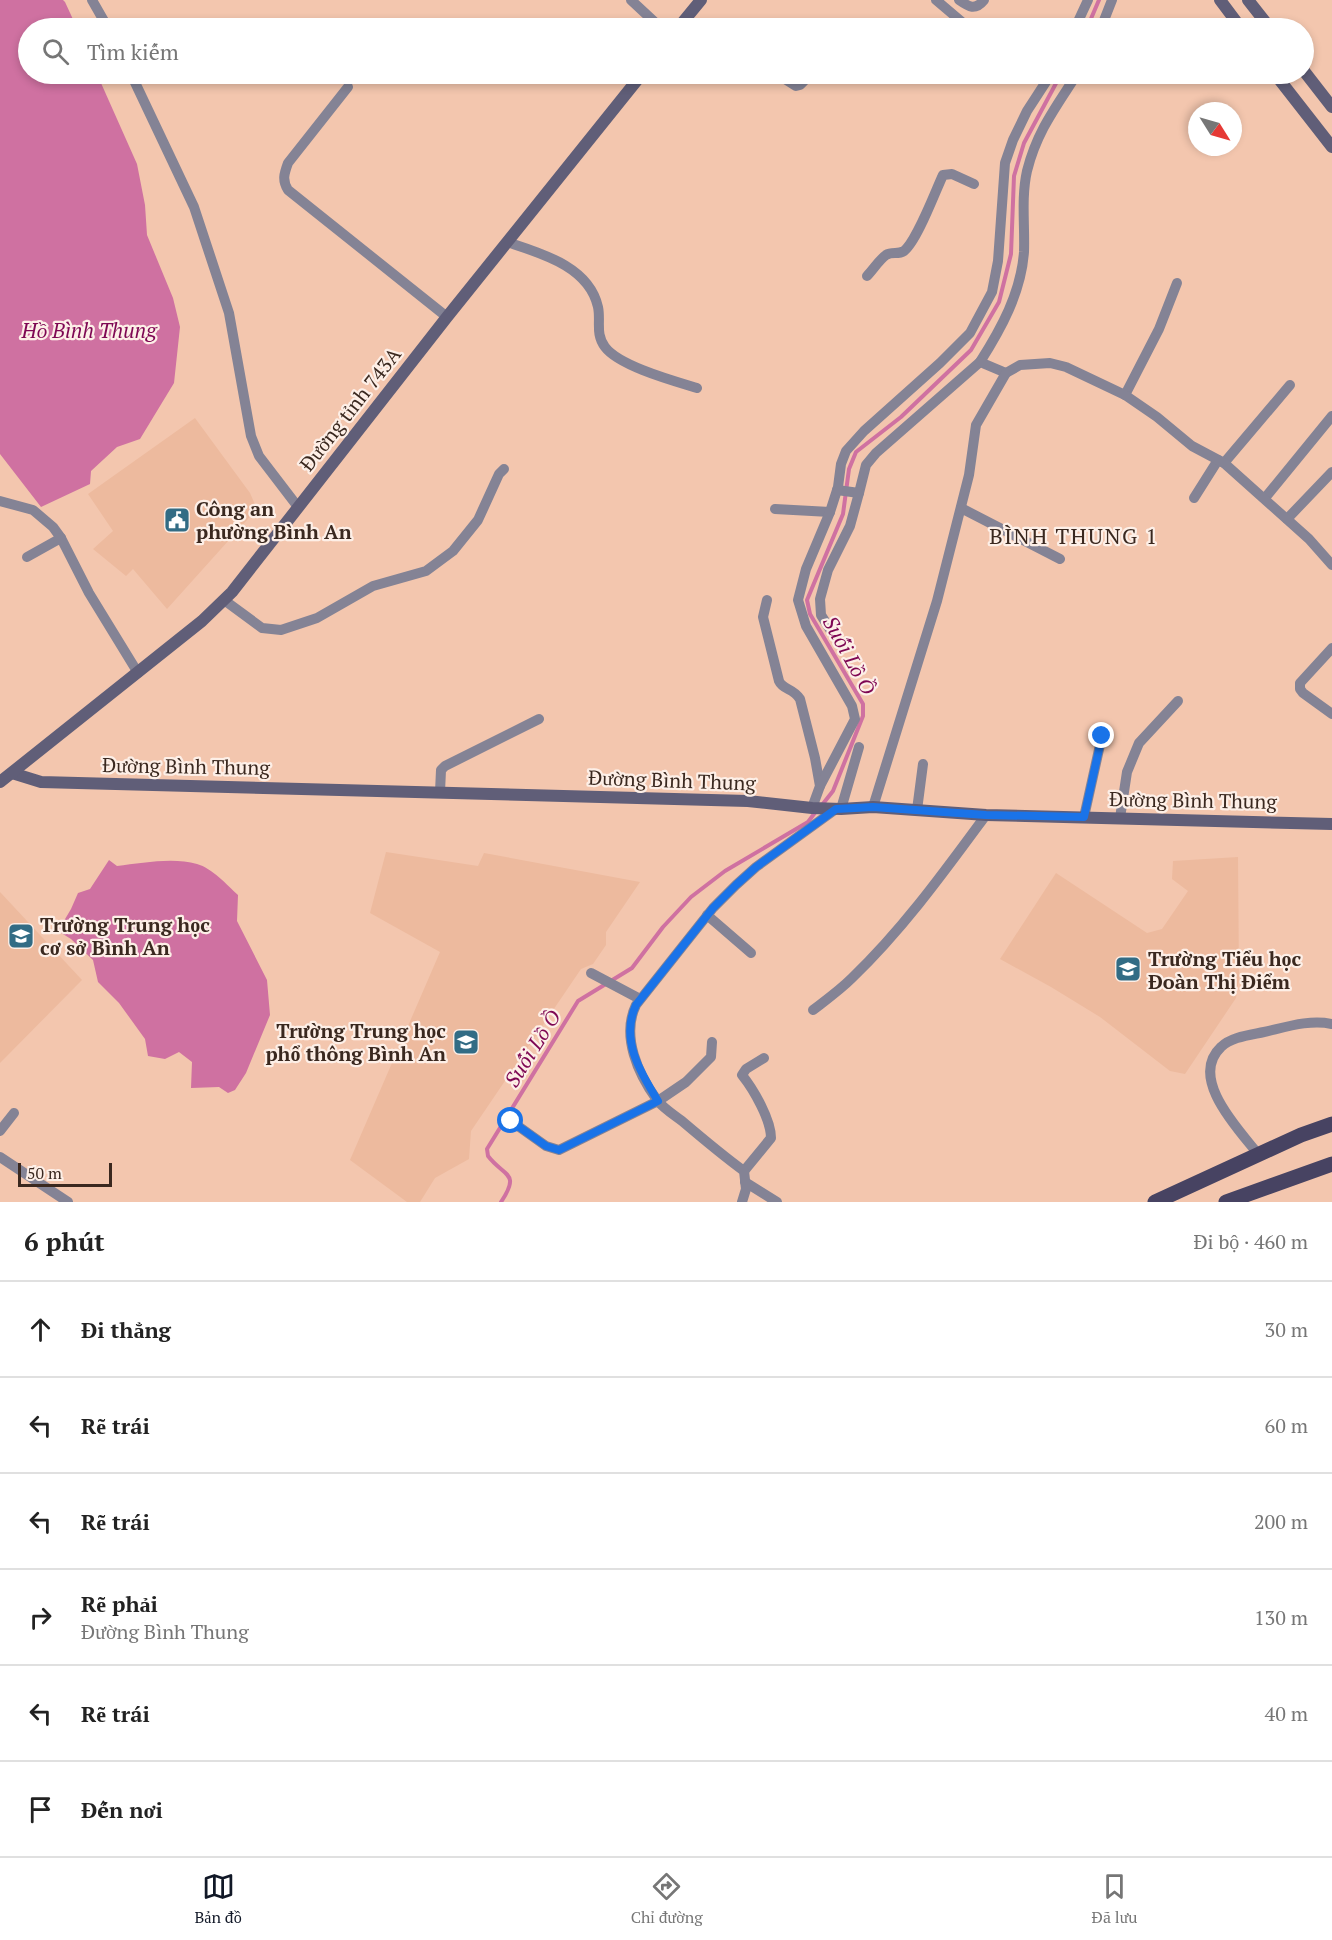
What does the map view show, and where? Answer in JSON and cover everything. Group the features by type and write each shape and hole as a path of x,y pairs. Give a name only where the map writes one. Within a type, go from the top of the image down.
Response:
{"main road":[{"path":"1155,1202 1301,1135 1332,1124"},
{"path":"1226,1202 1332,1164"}],"street":[{"path":"92,0 102,18"},
{"path":"631,0 650,18"},
{"path":"686,18 700,0"},
{"path":"936,0 957,18"},
{"path":"959,0 970,8 976,7 984,0"},
{"path":"1080,18 1088,0"},
{"path":"1105,18 1112,0"},
{"path":"1220,0 1234,18"},
{"path":"1248,0 1262,18"},
{"path":"968,18 970,8"},
{"path":"136,84 194,207 229,313 251,436 259,456 298,507"},
{"name":"Đường tỉnh 743A","path":"0,782 202,621 232,592 447,317 634,84"},
{"path":"815,808 820,786 855,719 852,706 806,626 798,600 806,568 830,512 846,451 864,431 970,333 992,292 998,261 1005,163 1027,111 1045,84"},
{"path":"833,634 821,615 820,599 828,570 850,526 866,465 876,453 980,362 999,332 1017,288 1024,254 1023,196 1028,170 1049,114 1070,84"},
{"path":"1283,84 1332,147"},
{"path":"1314,84 1332,107"},
{"path":"348,87 288,164 284,183 288,190 447,317"},
{"path":"867,276 888,254 903,252 907,248 921,227 925,212 943,175 952,174 974,184"},
{"path":"507,242 555,259 576,274 590,290 598,307 599,337 611,354 670,380 697,388"},
{"path":"1125,395 1178,283"},
{"path":"980,362 1006,373"},
{"path":"873,807 937,601 969,475 976,425 1006,373 1020,365 1050,363 1066,367 1125,395 1157,417 1192,446 1221,461 1309,539 1332,565"},
{"path":"1194,498 1221,461 1290,385"},
{"path":"1265,498 1332,416"},
{"path":"224,600 262,628 281,630 316,618 373,586 426,572 453,551 478,520 499,474 504,469"},
{"path":"1287,519 1332,472"},
{"path":"837,490 857,493"},
{"path":"0,501 33,510 53,527 89,593 138,673"},
{"path":"961,508 1060,559"},
{"path":"775,509 830,512"},
{"path":"27,556 61,538"},
{"path":"767,600 763,617 779,681 783,687 795,692 800,699 820,786"},
{"path":"1332,648 1300,683 1300,688 1303,693 1332,714"},
{"path":"1120,818 1127,772 1139,743 1178,701"},
{"path":"440,792 441,770 445,766 539,719"},
{"path":"1084,817 1102,736"},
{"path":"777,1202 658,1101 640,1072 629,1029 631,1015 640,999 707,915 756,867 837,809 859,747"},
{"path":"917,810 923,764"},
{"name":"Đường Bình Thung","path":"12,772 41,782 748,801 815,808 873,807 986,815 1332,824"},
{"path":"813,1010 853,977 929,893 986,815"},
{"path":"707,915 751,953"},
{"path":"596,976 640,999"},
{"path":"1258,1154 1217,1100 1209,1071 1216,1054 1221,1047 1242,1036 1314,1022 1332,1024"},
{"path":"511,1121 546,1146 559,1150 658,1101 686,1082 711,1057 712,1042"},
{"path":"742,1202 746,1189 744,1176 771,1138 771,1130 751,1086 742,1075 746,1069 764,1058"},
{"path":"0,1131 14,1113"},
{"path":"0,1157 68,1202"}],"shaded area":[{"name":"Công an phường Bình An","path":"195,418 250,493 257,509 167,609 133,569 126,576 93,549 113,531 88,494"},
{"name":"Trường Trung học phổ thông Bình An","path":"386,852 478,866 484,853 640,882 606,932 606,945 593,964 581,969 471,1131 469,1159 435,1178 420,1202 407,1202 350,1160 440,952 370,913"},
{"name":"Trường Tiểu học Đoàn Thị Điểm","path":"1238,857 1239,979 1236,998 1185,1074 1170,1071 1100,1017 1000,959 1056,873 1147,933 1162,929 1188,891 1172,879 1173,861"},
{"name":"Trường Trung học cơ sở Bình An","path":"0,892 82,980 0,1063"}],"water":[{"name":"Hồ Bình Thung","path":"0,0 63,0 72,18 18,18 18,84 101,84 137,164 145,205 147,235 173,298 180,327 174,383 140,439 117,447 91,471 90,484 41,507 0,454"},
{"path":"109,860 117,866 168,861 197,864 214,873 238,895 237,921 267,980 270,1015 246,1073 235,1090 228,1093 219,1087 191,1088 192,1062 179,1052 165,1059 148,1056 145,1039 119,1003 98,982 93,960 71,939 58,931 78,893 90,889"}],"waterway":[{"name":"Suối Lồ Ồ","path":"1091,18 1099,0"},
{"name":"Suối Lồ Ồ","path":"822,805 833,791 863,716 863,704 810,614 807,600 843,514 849,469 856,452 901,417 971,350 999,302 1011,254 1014,176 1024,143 1056,84"},
{"name":"Suối Lồ Ồ","path":"501,1202 510,1185 510,1180 488,1156 487,1149 578,1001 632,968 663,927 691,897 725,871 808,822 817,810"}],"place":[{"name":"Công an phường Bình An","path":"177,520"},
{"name":"Trường Trung học cơ sở Bình An","path":"21,936"},
{"name":"Trường Tiểu học Đoàn Thị Điểm","path":"1128,969"},
{"name":"Trường Trung học phổ thông Bình An","path":"466,1042"}],"district":[{"name":"BÌNH THUNG 1","path":"1074,535"}],"route":[{"path":"511,1121 546,1146 559,1150 658,1101 640,1072 632,1046 629,1029 631,1015 636,1005 713,908 736,885 756,867 836,809 873,807 986,815 1084,817 1102,736"}]}
